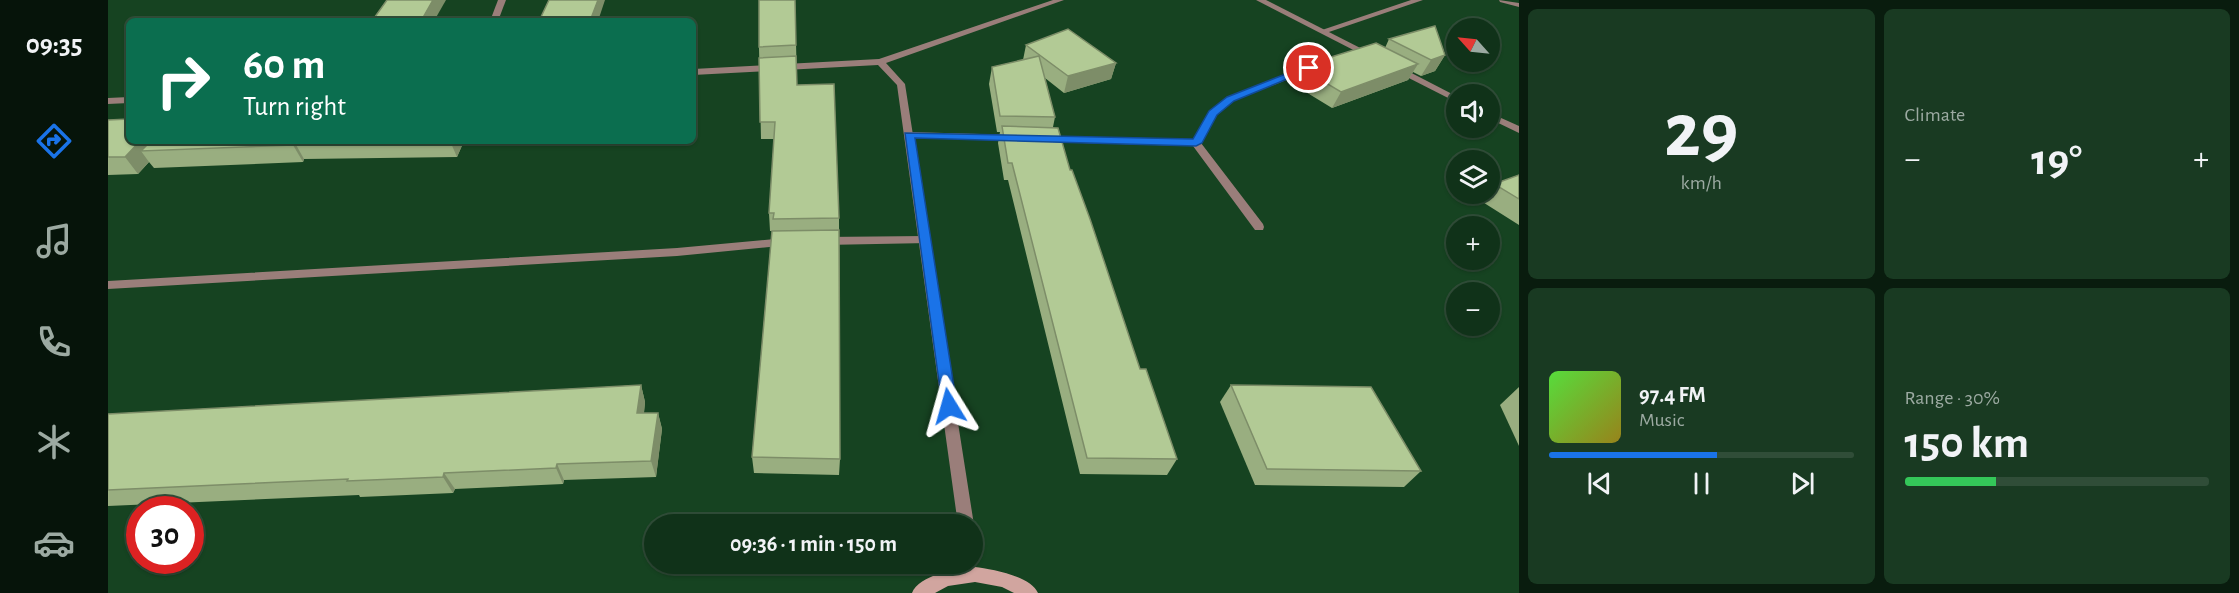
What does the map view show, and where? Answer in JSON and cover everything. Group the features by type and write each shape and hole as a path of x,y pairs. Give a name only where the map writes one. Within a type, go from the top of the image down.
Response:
{"main road":[{"path":"983,571 1010,580 1030,593"},
{"path":"920,593 938,580 956,574"}],"street":[{"path":"495,18 501,0"},
{"path":"696,72 880,62 1060,0"},
{"path":"1260,0 1323,32 1352,50 1377,58"},
{"path":"1323,32 1419,0"},
{"path":"1503,0 1519,5"},
{"path":"880,62 901,84 964,514"},
{"path":"1196,143 1213,113 1230,99 1318,64"},
{"path":"1387,64 1446,94"},
{"path":"108,101 126,100"},
{"path":"1500,121 1519,130"},
{"path":"909,135 1024,138"},
{"path":"1036,138 1196,143"},
{"path":"1196,143 1259,227"},
{"path":"814,242 925,240"},
{"path":"108,285 653,254 793,242"}],"building":[{"path":"387,0 433,0 423,18 374,18"},
{"path":"549,0 598,0 591,18 540,18"},
{"path":"759,0 795,0 796,45 759,47"},
{"path":"1435,26 1445,55 1431,60 1389,39"},
{"path":"1068,29 1116,63 1068,76 1026,45"},
{"path":"1376,43 1418,64 1341,92 1299,67"},
{"path":"796,56 797,85 834,84 839,218 773,219 774,213 769,213 775,122 760,122 759,58"},
{"path":"1039,56 1055,117 1000,116 992,67"},
{"path":"126,119 126,144 137,144 125,157 108,157 108,120"},
{"path":"1002,126 1058,128 1070,170 1072,170 1090,219 1140,369 1146,369 1177,459 1087,458 1012,163 1008,163"},
{"path":"148,144 294,144 293,145 141,151"},
{"path":"1519,175 1519,199 1500,188 1500,182"},
{"path":"839,230 840,459 752,457 772,231"},
{"path":"641,385 637,413 658,413 651,461 557,464 556,468 444,473 443,477 108,490 108,414"},
{"path":"1231,385 1371,387 1421,471 1267,469"}],"route":[{"path":"949,406 909,135 1196,143 1204,125 1213,113 1230,99 1309,68"}]}
